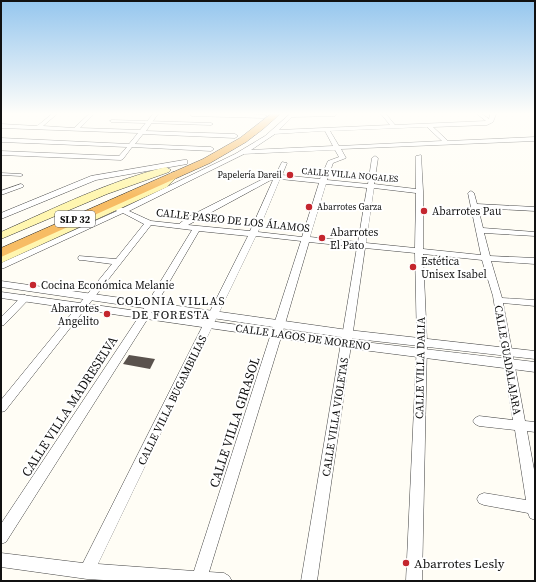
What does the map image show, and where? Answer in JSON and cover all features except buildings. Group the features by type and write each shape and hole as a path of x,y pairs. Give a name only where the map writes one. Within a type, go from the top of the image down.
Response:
{"highway":[{"name":"SLP 32","path":"1,243 170,173 184,162 226,141"},
{"name":"SLP 32","path":"1,253 238,141"},
{"path":"17,252 32,239"}],"main road":[{"path":"1,236 151,174 170,173 164,185 120,209 1,259"}],"street":[{"path":"3,153 20,141"},
{"path":"24,141 212,149"},
{"path":"3,153 121,158 135,141"},
{"path":"1,266 244,152 260,141"},
{"path":"333,141 337,148"},
{"path":"244,152 487,141"},
{"name":"CALLE VILLA GIRASOL","path":"198,579 323,181 330,162 343,158 337,148"},
{"name":"CALLE VILLA DALIA","path":"414,581 421,348 419,156"},
{"name":"CALLE VILLA VIOLETAS","path":"309,581 348,339 375,158"},
{"path":"1,216 94,178 184,162"},
{"name":"CALLE VILLA BUGAMBILIAS","path":"88,571 253,234 284,163"},
{"path":"1,174 22,175"},
{"path":"181,226 267,179 278,177"},
{"name":"CALLE VILLA NOGALES","path":"278,177 420,190"},
{"path":"1,193 21,186"},
{"name":"CALLE GUADALAJARA","path":"470,193 498,300 507,352 511,364 519,425 535,510"},
{"path":"474,207 535,209"},
{"name":"CALLE PASEO DE LOS ÁLAMOS","path":"120,209 150,223 486,258 535,261"},
{"path":"1,408 150,223"},
{"name":"CALLE VILLA MADRESELVA","path":"1,537 147,310 197,228"},
{"path":"479,230 535,234"},
{"path":"82,258 118,262"},
{"name":"CALLE LAGOS DE MORENO","path":"1,284 87,302"},
{"name":"CALLE LAGOS DE MORENO","path":"1,295 87,302 147,310 421,348 535,367"},
{"path":"1,323 25,298"},
{"path":"498,300 535,303"},
{"name":"CALLE LAGOS DE MORENO","path":"421,348 507,352 535,355"},
{"path":"478,421 535,427"},
{"path":"484,499 535,510"},
{"path":"1,560 88,571 224,581"}],"place":[{"name":"Papelería Dareil","path":"290,175"},
{"name":"Abarrotes Garza","path":"309,207"},
{"name":"Abarrotes Pau","path":"424,211"},
{"name":"Abarrotes El Pato","path":"322,238"},
{"name":"Estética Unisex Isabel","path":"413,267"},
{"name":"Cocina Económica Melanie","path":"33,285"},
{"name":"Abarrotes Angelito","path":"107,314"},
{"name":"Abarrotes Lesly","path":"406,563"}],"district":[{"name":"COLONIA VILLAS DE FORESTA","path":"171,308"}]}
